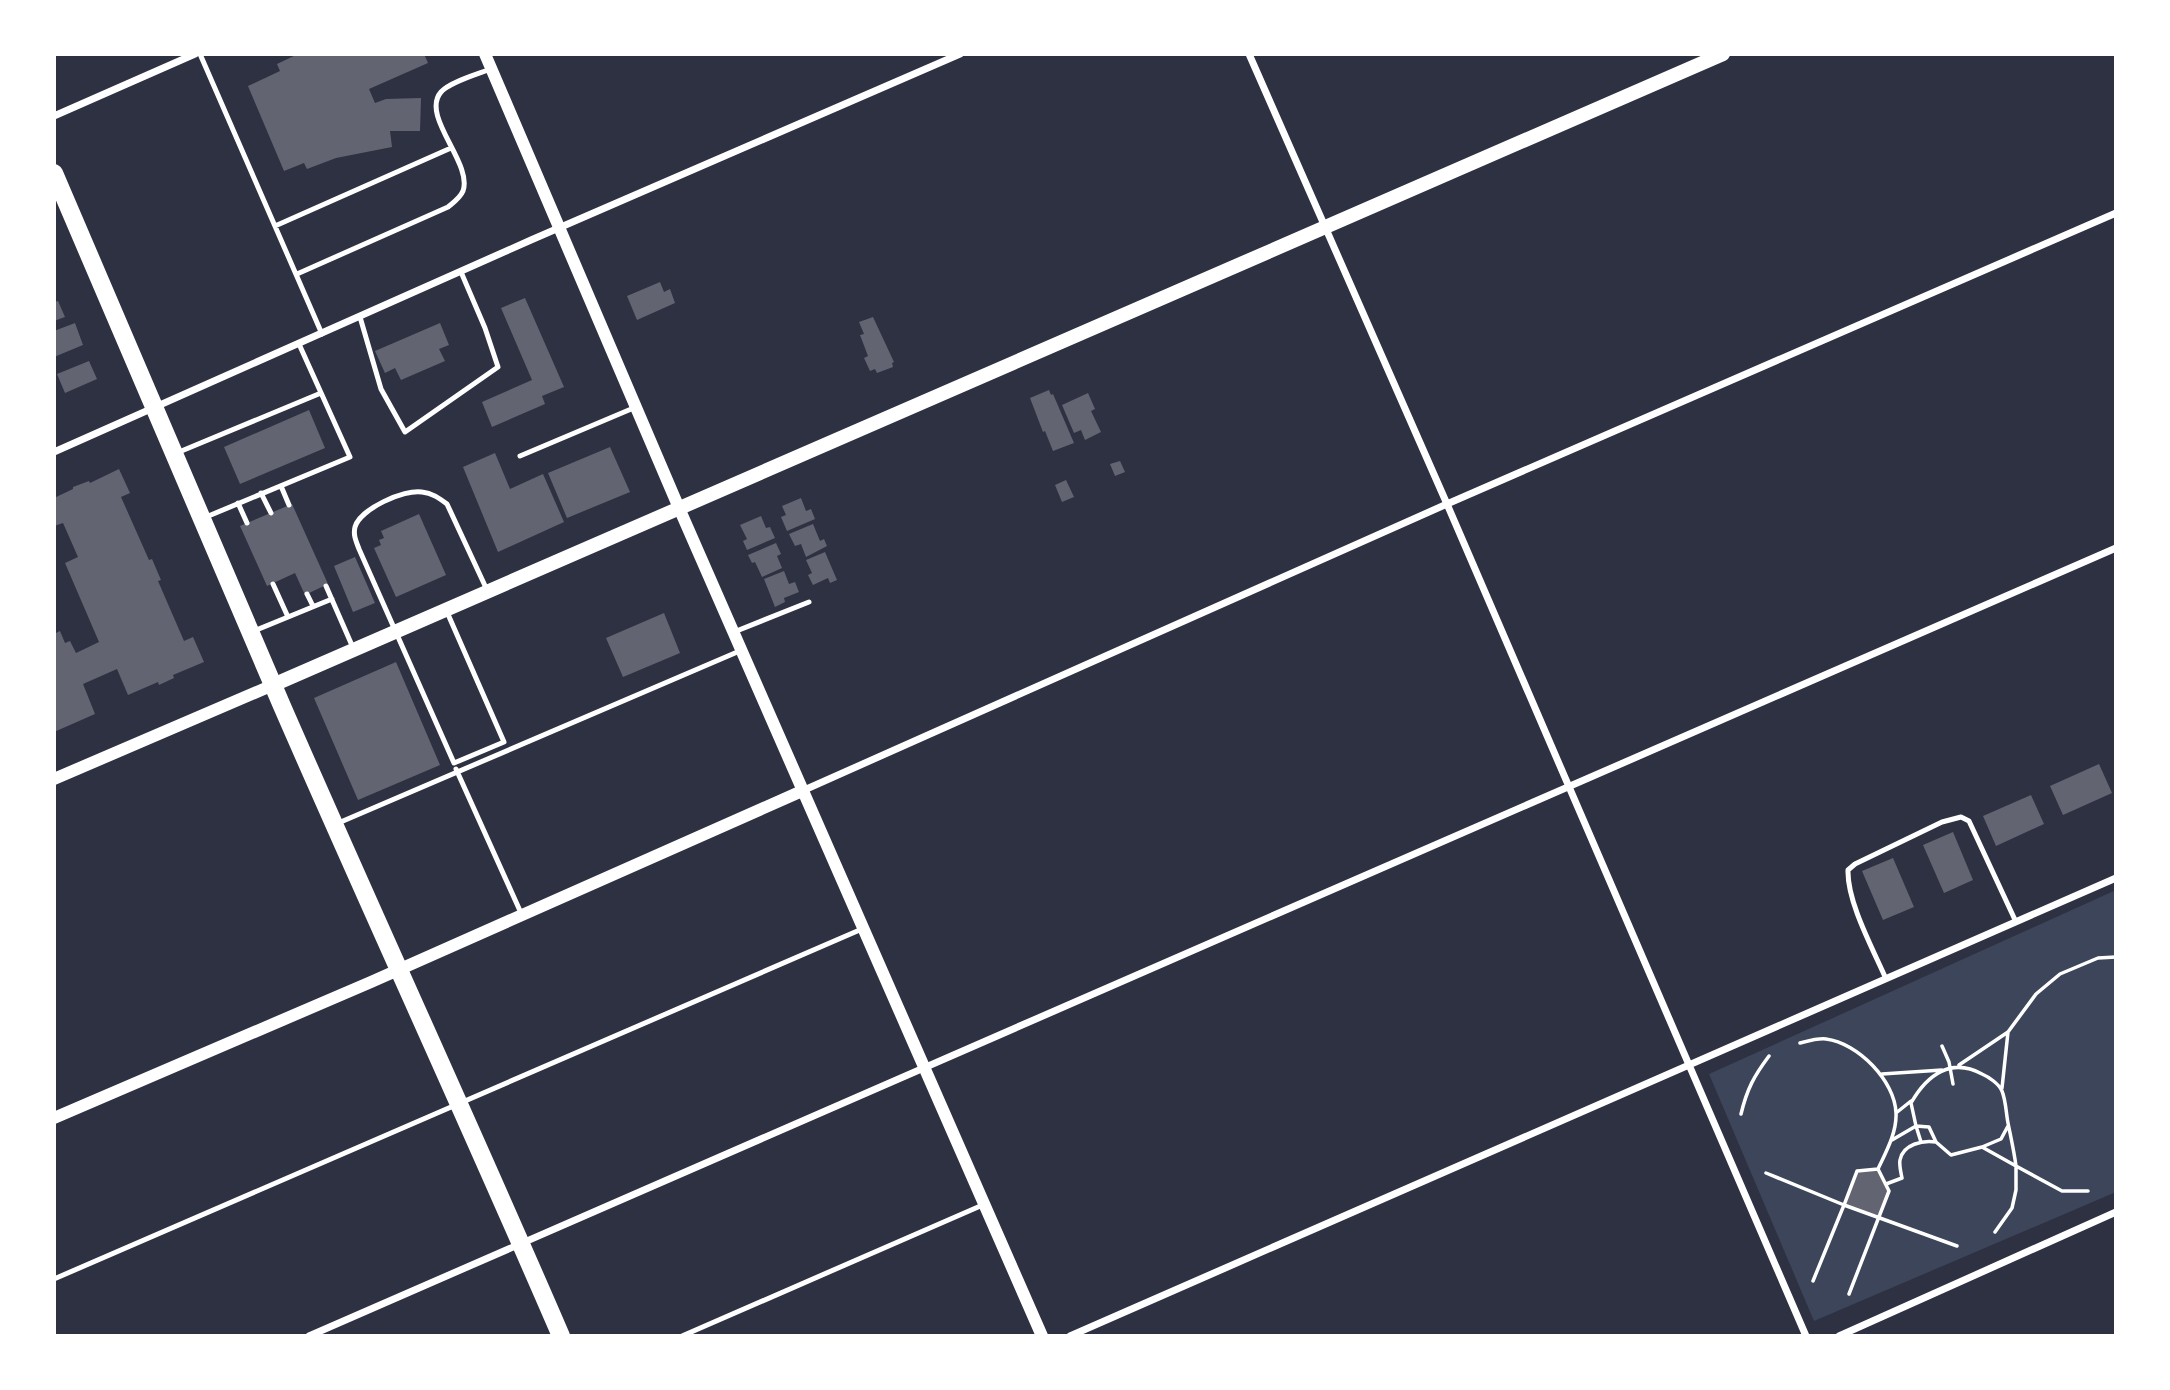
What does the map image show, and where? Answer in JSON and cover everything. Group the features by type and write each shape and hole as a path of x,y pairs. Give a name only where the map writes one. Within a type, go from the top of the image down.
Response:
{"main road":[{"path":"273,685 1723,54"},
{"path":"54,173 334,825 460,1103 561,1336"}],"street":[{"path":"54,116 198,54"},
{"path":"485,54 679,508 1041,1336"},
{"path":"54,452 960,54"},
{"path":"1249,54 1447,504 1806,1336"},
{"path":"54,1118 398,970 1447,504 2116,213"},
{"path":"309,1336 2116,548"},
{"path":"54,779 273,685"},
{"path":"1070,1336 2116,878"},
{"path":"1839,1336 2116,1212"}],"lane":[{"path":"198,54 322,334"},
{"path":"297,274 448,207 457,199 463,190 464,181 437,112 436,102 439,93 446,88 491,69"},
{"path":"275,226 451,148"},
{"path":"360,317 381,389 405,432 498,367 461,272"},
{"path":"203,518 349,457 299,344"},
{"path":"176,454 321,393"},
{"path":"520,456 636,407"},
{"path":"281,486 289,505"},
{"path":"488,592 447,504 434,495 420,491 407,492 366,512 356,524 354,536 522,915"},
{"path":"261,493 271,513"},
{"path":"238,503 247,523"},
{"path":"273,584 288,617"},
{"path":"326,586 354,650"},
{"path":"307,594 313,606"},
{"path":"251,632 331,599"},
{"path":"734,633 809,601"},
{"path":"446,610 504,742 454,763"},
{"path":"334,825 742,650"},
{"path":"1886,979 1851,897 1848,870 1854,864 1942,822 1961,817 1969,821 2015,922"},
{"path":"54,1279 862,929"},
{"path":"681,1336 985,1204"}],"path":[{"path":"1882,1074 1942,1070 1958,1065 2008,1032 2036,993 2060,974 2098,958 2116,957"},
{"path":"1995,1232 2012,1208 2016,1190 2014,1147 2002,1089 2008,1032"},
{"path":"1800,1043 1824,1039 1841,1043 1882,1074 1896,1112 1890,1141 1878,1169"},
{"path":"1942,1046 1949,1062 1953,1084"},
{"path":"1741,1114 1746,1092 1755,1074 1769,1056"},
{"path":"1958,1065 1975,1070 2002,1089"},
{"path":"1896,1112 1942,1070"},
{"path":"1913,1099 1921,1142"},
{"path":"1890,1141 1916,1126 1929,1127 1936,1142 1951,1155 2001,1139 2008,1126"},
{"path":"1886,1184 1902,1178 1900,1160 1905,1151 1921,1142 1936,1142"},
{"path":"1982,1147 2062,1191 2088,1191"},
{"path":"1849,1294 1889,1191 1878,1169"},
{"path":"1813,1281 1857,1171 1878,1169"},
{"path":"1766,1173 1844,1206 1957,1246"}],"shaded area":[{"path":"2116,890 2116,1192 1814,1321 1709,1074"}],"building":[{"path":"298,54 424,54 428,63 369,89 375,103 386,99 421,98 420,131 390,131 392,147 336,158 307,169 304,163 284,171 248,86 280,71 277,64"},
{"path":"660,282 664,292 670,289 675,303 637,320 627,296"},
{"path":"525,298 564,387 542,396 545,404 492,427 482,402 532,380 501,308"},
{"path":"58,301 65,317 54,321 54,302"},
{"path":"873,317 894,362 893,367 877,373 875,369 870,371 864,358 868,356 860,335 864,334 859,322"},
{"path":"75,323 83,345 54,357 54,331"},
{"path":"440,323 449,345 439,349 445,361 401,380 395,368 385,373 375,351"},
{"path":"89,361 97,379 65,393 57,374"},
{"path":"1049,390 1074,443 1053,451 1030,398"},
{"path":"1088,393 1095,409 1091,411 1101,432 1085,440 1081,430 1074,433 1062,405"},
{"path":"309,410 325,448 240,484 224,447"},
{"path":"610,447 630,492 567,518 548,473"},
{"path":"495,453 510,489 543,474 564,522 498,552 463,467"},
{"path":"1120,461 1125,472 1115,476 1110,464"},
{"path":"119,469 130,493 121,497 149,560 152,559 161,580 158,581 184,641 193,637 204,662 173,675 174,678 159,685 158,682 128,695 117,669 83,684 95,714 54,732 54,634 60,631 65,643 70,641 76,653 99,642 65,563 78,557 63,523 54,526 54,498 73,487 89,481 90,483"},
{"path":"1066,480 1074,497 1062,502 1055,485"},
{"path":"801,498 806,511 811,509 815,519 787,531 781,517 786,515 782,506"},
{"path":"292,504 328,584 305,595 295,573 267,586 240,526"},
{"path":"419,514 446,575 396,597 374,548 381,545 379,540 384,538 381,531"},
{"path":"761,516 766,528 770,527 775,538 747,550 743,541 747,539 740,525"},
{"path":"813,524 820,541 824,539 827,546 806,557 801,544 795,546 789,534"},
{"path":"776,543 781,554 777,556 782,568 762,577 755,562 752,563 748,555"},
{"path":"825,552 837,580 830,583 828,578 813,585 808,575 812,573 806,560"},
{"path":"355,557 375,603 353,612 334,566"},
{"path":"784,571 789,584 795,582 799,592 784,598 785,602 775,607 764,579"},
{"path":"664,613 680,653 623,677 606,638"},
{"path":"396,662 440,765 358,800 314,698"},
{"path":"2099,764 2112,793 2063,815 2050,786"},
{"path":"2031,795 2044,824 1996,846 1983,816"},
{"path":"1953,832 1973,880 1944,893 1923,845"},
{"path":"1893,858 1914,907 1883,920 1862,871"},
{"path":"1878,1169 1889,1191 1880,1218 1844,1205 1857,1171"}]}
